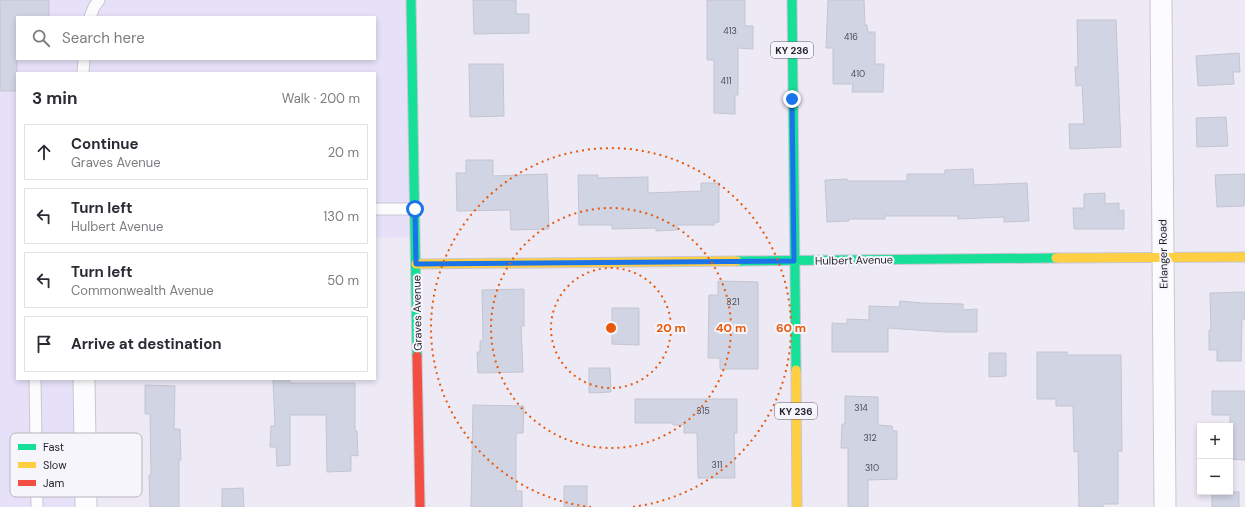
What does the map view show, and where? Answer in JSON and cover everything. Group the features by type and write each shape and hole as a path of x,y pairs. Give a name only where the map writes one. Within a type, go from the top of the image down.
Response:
{"street":[{"name":"Graves Avenue","path":"411,0 420,507"},
{"name":"KY 236","path":"792,0 797,507"},
{"name":"Erlanger Road","path":"1161,0 1165,507"},
{"name":"Hulbert Avenue","path":"416,264 1245,257"},
{"path":"84,380 85,433"},
{"path":"86,497 86,507"}],"lane":[{"path":"90,16 99,0"},
{"path":"83,72 84,60"},
{"path":"376,208 415,209"},
{"path":"35,380 36,433"},
{"path":"37,497 37,507"}],"shaded area":[{"path":"0,0 411,0 416,237 376,238 376,72 16,72 16,380 84,380 85,433 10,433 10,497 86,497 86,507 0,507"}],"building":[{"path":"0,0 49,0 49,16 16,16 16,91 0,91"},
{"path":"473,0 516,0 516,14 529,14 529,33 474,34"},
{"path":"707,0 745,0 745,26 753,26 753,49 738,48 738,95 735,95 735,114 714,113 714,60 707,60"},
{"path":"828,0 864,0 865,25 867,25 868,32 875,32 875,64 884,64 883,92 852,92 853,84 833,84 833,48 826,48"},
{"path":"1077,20 1116,20 1121,147 1070,149 1069,124 1084,124 1082,85 1076,86 1075,67 1078,67"},
{"path":"1239,53 1240,72 1233,72 1234,84 1198,86 1196,56"},
{"path":"469,64 503,64 504,116 470,117"},
{"path":"1226,117 1228,146 1197,147 1196,118"},
{"path":"466,160 493,160 493,176 547,174 549,229 511,230 510,210 457,211 456,173 466,173"},
{"path":"973,169 974,185 1027,183 1029,221 1004,222 1004,217 958,219 958,216 885,216 885,219 849,219 849,221 827,222 825,180 847,179 847,181 907,181 907,174 945,174 945,170"},
{"path":"1245,174 1244,206 1217,207 1215,175"},
{"path":"578,175 598,175 598,178 648,177 648,193 701,191 701,183 719,183 719,222 714,223 714,225 677,225 677,230 656,231 656,228 612,229 612,225 579,225"},
{"path":"1105,193 1105,204 1119,203 1119,211 1124,210 1124,229 1074,229 1073,208 1084,208 1084,194"},
{"path":"718,281 758,282 758,369 720,369 720,358 708,358 709,295 718,295"},
{"path":"524,289 524,326 521,326 523,372 478,373 477,352 480,352 480,341 483,341 482,290"},
{"path":"1245,292 1245,319 1242,319 1241,361 1217,361 1217,350 1209,350 1209,330 1211,330 1210,293"},
{"path":"900,301 963,304 963,310 977,309 977,332 945,332 888,328 888,352 832,352 832,323 847,324 847,319 869,320 869,306 899,307"},
{"path":"612,308 639,308 639,345 612,344"},
{"path":"1037,352 1067,352 1067,355 1121,355 1122,451 1118,451 1118,504 1103,504 1103,507 1079,507 1078,451 1074,452 1073,406 1056,406 1056,399 1037,399"},
{"path":"989,353 1006,353 1006,376 989,377"},
{"path":"589,368 610,368 611,392 589,393"},
{"path":"273,380 290,380 290,383 355,383 355,431 357,431 358,456 351,455 351,471 327,472 326,415 290,415 290,465 277,466 276,447 270,447 271,426 275,426"},
{"path":"145,385 175,386 174,429 180,429 181,460 179,460 179,507 150,507 150,414 145,414"},
{"path":"1212,391 1245,391 1245,460 1233,459 1233,423 1230,423 1230,415 1212,415"},
{"path":"845,396 878,397 878,425 892,426 893,431 897,431 897,479 868,480 868,507 848,507 848,448 841,448 842,424 845,424"},
{"path":"635,399 737,399 737,433 734,433 735,478 698,478 697,433 684,433 684,425 673,425 673,423 635,423"},
{"path":"473,405 524,406 523,433 516,433 516,491 522,491 522,507 471,507"},
{"path":"564,486 587,486 587,507 564,507"},
{"path":"243,488 244,507 222,507 222,489"},
{"path":"1233,492 1239,492 1239,507 1212,507 1212,495 1233,495"}],"traffic: fast":[{"path":"411,0 417,356"},
{"path":"792,0 796,370"},
{"path":"737,261 1056,258"}],"traffic: slow":[{"path":"1056,258 1245,257"},
{"path":"416,264 737,261"},
{"path":"796,370 797,507"}],"traffic: jam":[{"path":"417,356 420,507"}],"route":[{"path":"415,209 416,264 794,261 792,99"}]}
